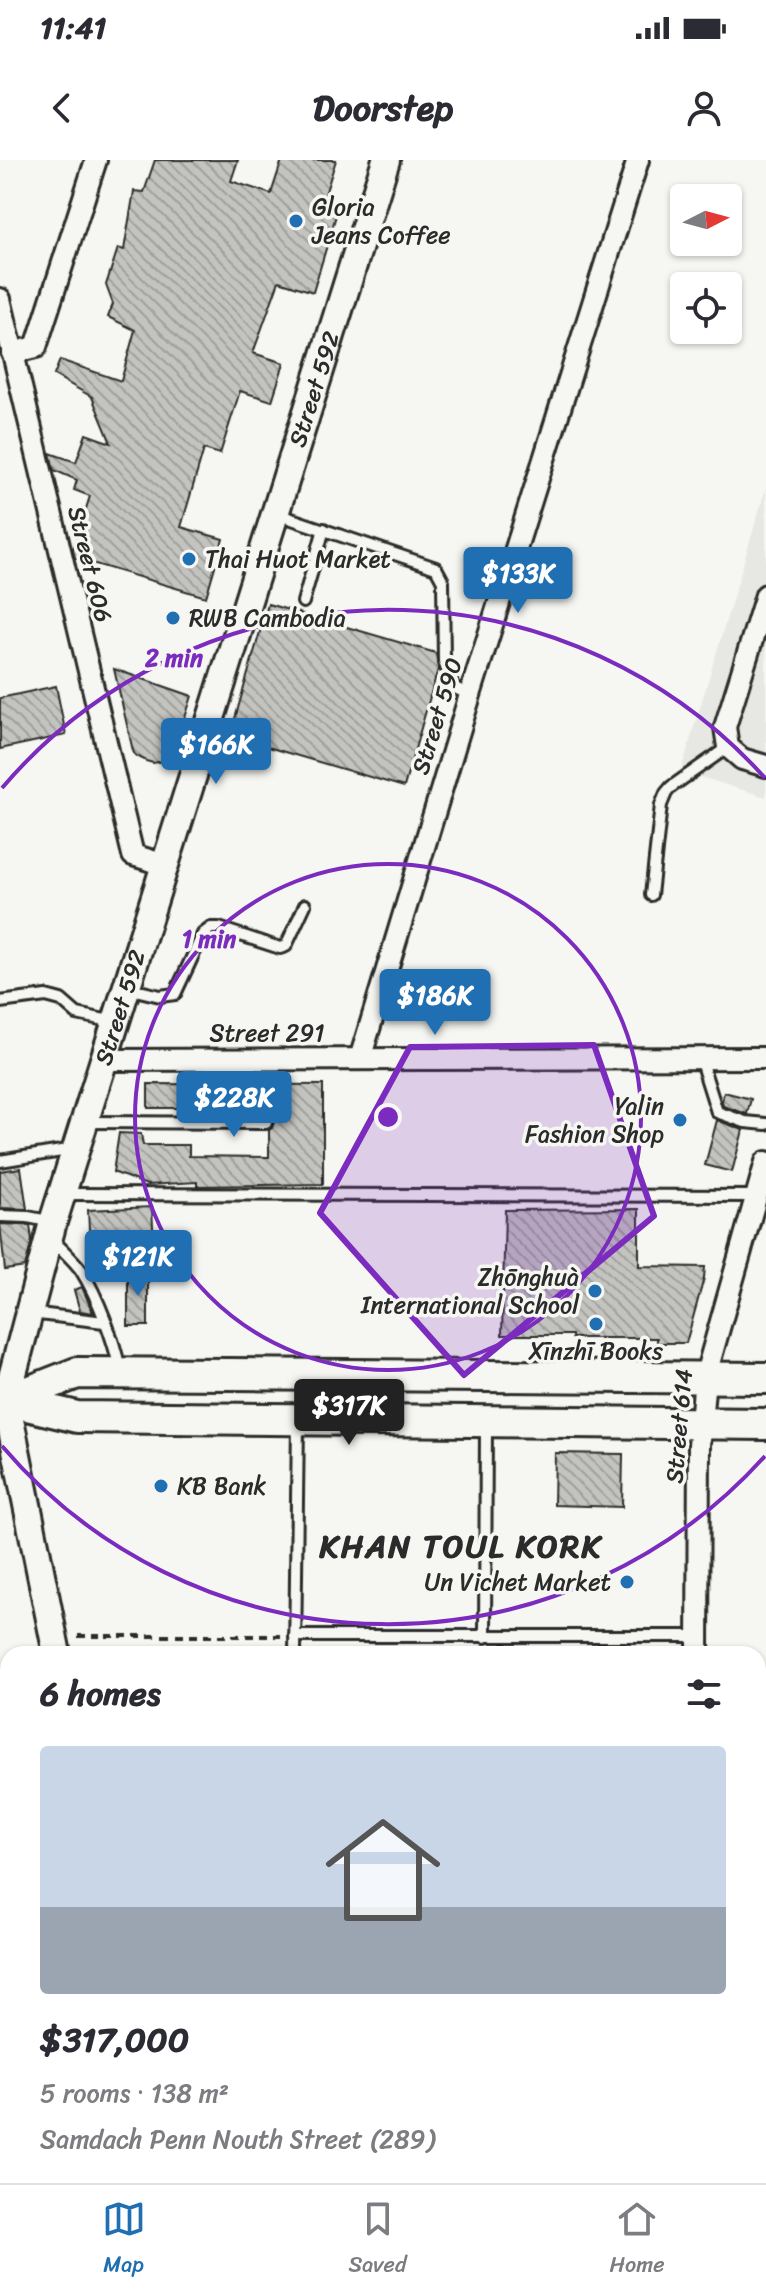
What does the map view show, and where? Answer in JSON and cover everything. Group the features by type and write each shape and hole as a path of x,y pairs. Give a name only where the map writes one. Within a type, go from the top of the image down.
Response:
{"main road":[{"path":"2,1392 77,1373 766,1378"},
{"path":"2,1392 77,1417 766,1424"}],"street":[{"path":"12,353 36,347 96,160"},
{"name":"Street 592","path":"2,1392 386,160"},
{"name":"Street 590","path":"360,1059 470,695 638,160"},
{"name":"Street 606","path":"0,299 133,855 165,865"},
{"path":"766,595 725,727 728,747 742,759 766,766"},
{"name":"Street 291","path":"104,1060 766,1058"},
{"name":"Street 614","path":"698,1645 700,1424 705,1378 766,1162"},
{"path":"2,1392 54,1645"}],"lane":[{"path":"275,514 436,568 443,581 445,601 442,633 444,661 453,687 470,695"},
{"path":"303,602 324,529"},
{"path":"651,895 661,805 666,793 728,747"},
{"path":"127,988 160,996 175,994 203,934 211,928 280,948 286,946 305,905"},
{"path":"0,1002 46,996 61,1000 77,1014 116,1023"},
{"path":"700,1058 717,1112 745,1122 766,1124"},
{"path":"85,1122 266,1123"},
{"path":"0,1161 76,1149"},
{"path":"62,1194 756,1196"},
{"path":"0,1216 28,1217 51,1229 81,1269 117,1354 121,1374"},
{"path":"29,1313 104,1322"},
{"path":"295,1646 298,1420"},
{"path":"485,1637 486,1421"},
{"path":"295,1636 485,1637 698,1645"}],"path":[{"path":"54,1645 295,1636"}],"highlighted area":[{"path":"594,1045 654,1216 464,1375 320,1213 410,1047"}],"shaded area":[{"path":"766,488 766,797 681,771"}],"building":[{"path":"155,160 238,160 231,181 271,194 282,160 336,160 321,207 337,212 313,292 279,281 253,353 284,363 272,401 240,391 220,454 204,449 181,527 223,539 206,597 75,558 73,550 90,496 74,490 77,480 54,470 50,453 76,462 86,434 111,443 92,397 54,375 60,360 121,381 135,330 108,317 113,304 106,285 118,248 124,250 134,191 144,192"},
{"path":"268,604 436,653 438,669 404,787 230,736"},
{"path":"114,669 192,696 175,749 164,761 153,763 135,755"},
{"path":"56,686 66,735 0,749 0,698"},
{"path":"148,1084 323,1085 323,1184 197,1186 197,1182 147,1185 113,1172 119,1133 141,1134 143,1145 189,1145 189,1156 269,1157 269,1130 274,1122 269,1116 269,1108 148,1108"},
{"path":"724,1092 751,1099 747,1114 723,1106"},
{"path":"717,1120 743,1130 732,1172 705,1165"},
{"path":"21,1168 27,1209 0,1208 0,1171"},
{"path":"152,1207 154,1246 90,1249 88,1210"},
{"path":"639,1209 639,1266 705,1267 686,1343 657,1343 657,1338 502,1335 505,1210"},
{"path":"0,1224 30,1225 32,1240 25,1267 5,1270"},
{"path":"148,1268 148,1326 128,1326 128,1274"},
{"path":"82,1287 93,1313 80,1311 74,1290"},
{"path":"555,1453 623,1454 622,1507 554,1505"}],"place":[{"name":"Gloria Jeans Coffee","path":"296,221"},
{"name":"Thai Huot Market","path":"189,559"},
{"name":"RWB Cambodia","path":"173,618"},
{"name":"Yalin Fashion Shop","path":"680,1120"},
{"name":"Zhōnghuà International School","path":"595,1291"},
{"name":"Xīnzhī Books","path":"596,1324"},
{"name":"KB Bank","path":"161,1486"},
{"name":"Un Vichet Market","path":"627,1582"}],"district":[{"name":"KHAN TOUL KORK","path":"461,1546"}]}
